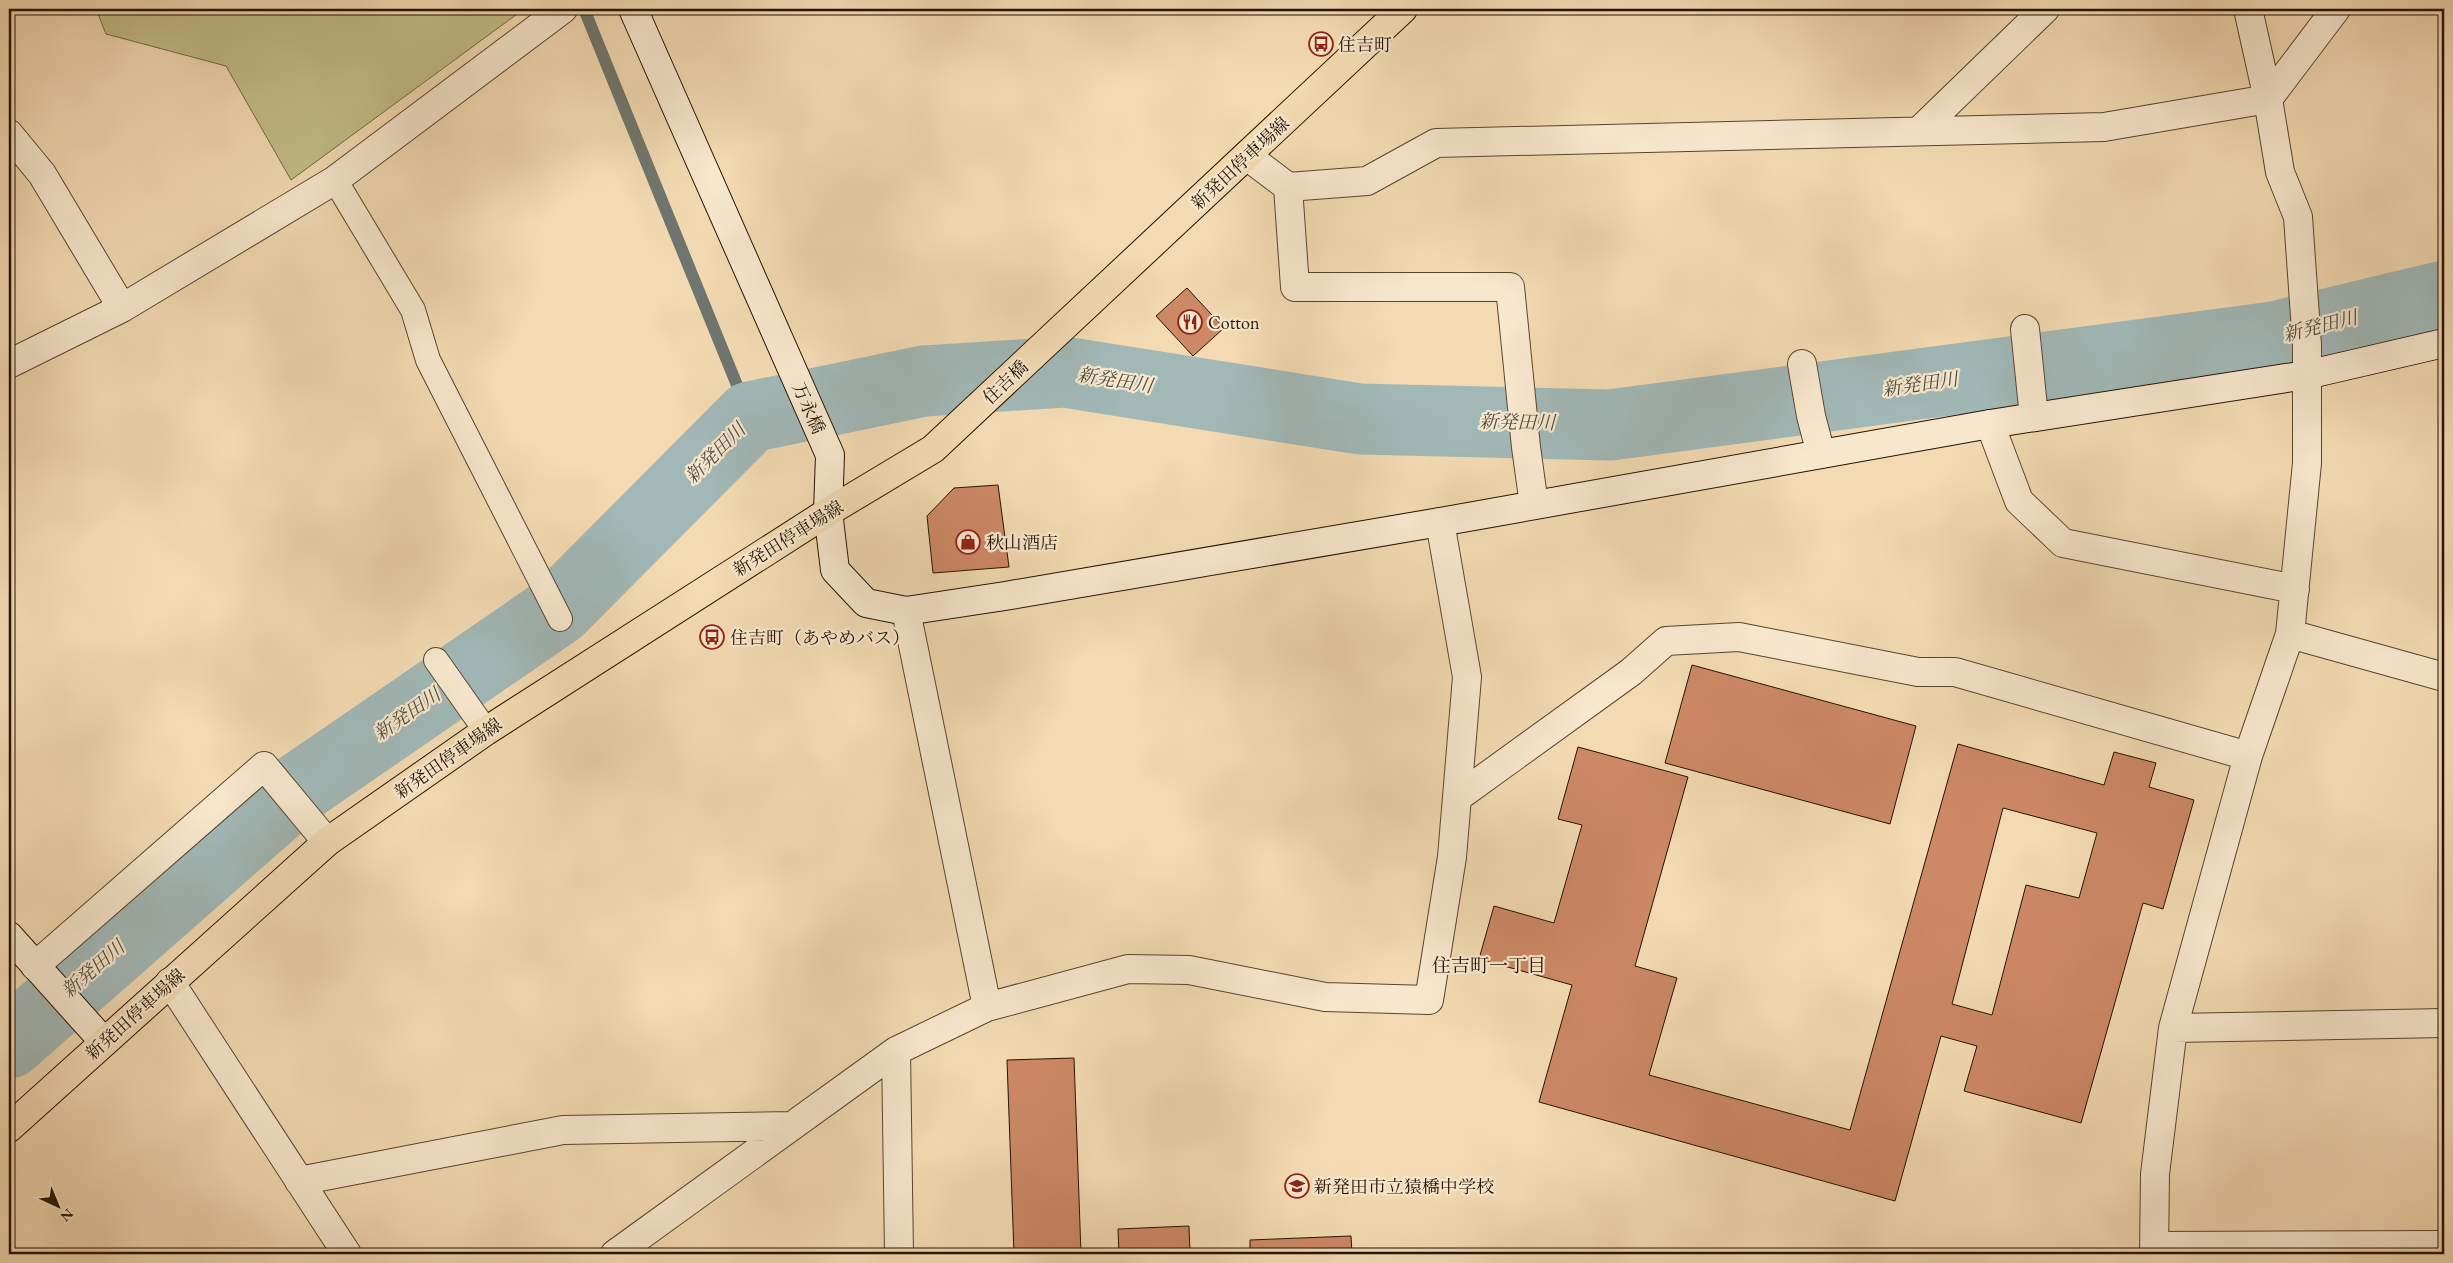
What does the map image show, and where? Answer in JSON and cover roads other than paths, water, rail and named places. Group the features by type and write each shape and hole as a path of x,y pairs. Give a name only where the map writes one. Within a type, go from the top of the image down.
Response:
{"main road":[{"name":"新発田停車場線","path":"1076,316 1403,9"},
{"name":"住吉橋","path":"933,449 1076,316"},
{"name":"新発田停車場線","path":"9,1128 327,842 486,731 828,512 933,449"}],"street":[{"path":"9,364 122,308 335,180 563,9"},
{"name":"万永橋","path":"633,9 830,456 828,512"},
{"path":"1919,131 2045,9"},
{"path":"2154,1249 2155,1174 2173,1028 2248,756 2290,634 2308,463 2307,345 2298,217 2280,172 2268,99 2248,9"},
{"path":"1247,156 1288,187 1367,181 1436,143 2104,126 2268,99 2336,9"},
{"path":"9,134 42,174 122,308"},
{"path":"1288,187 1294,287 1510,287 1526,447 1534,505"},
{"path":"2025,329 2034,417"},
{"path":"828,512 835,570 866,603 906,611 1015,595 1440,522 1990,424 2306,375 2444,343"},
{"path":"1802,364 1811,416 1821,454"},
{"path":"1990,424 2019,502 2063,543 2295,589"},
{"path":"615,1254 646,1243 792,1126 896,1051 987,1007 1128,969 1189,970 1325,997 1429,1000 1452,858 1467,677 1440,522"},
{"path":"906,611 987,1007"},
{"path":"2290,634 2444,677"},
{"path":"1458,797 1631,672 1666,641 1739,637 1918,672 1955,672 2248,756"},
{"path":"35,966 264,766 268,774 327,842"},
{"path":"9,936 104,1042"},
{"path":"170,982 347,1254"},
{"path":"2173,1028 2444,1023"},
{"path":"896,1051 899,1254"},
{"path":"300,1181 564,1130 792,1126"}],"lane":[{"path":"335,180 413,310 428,360 560,619"},
{"path":"436,660 486,731"},
{"path":"2154,1249 2444,1243"}],"waterway":[{"path":"584,9 750,417"},
{"name":"新発田川","path":"9,1043 299,788 558,610 750,417 924,381 1064,372 1360,419 1610,425 2274,337 2444,296"}],"place":[{"name":"住吉町","path":"1321,44"},
{"name":"Cotton","path":"1190,322"},
{"name":"秋山酒店","path":"968,542"},
{"name":"住吉町（あやめバス）","path":"712,637"},
{"name":"新発田市立猿橋中学校","path":"1297,1186"}],"district":[{"name":"住吉町一丁目","path":"1489,965"}]}
